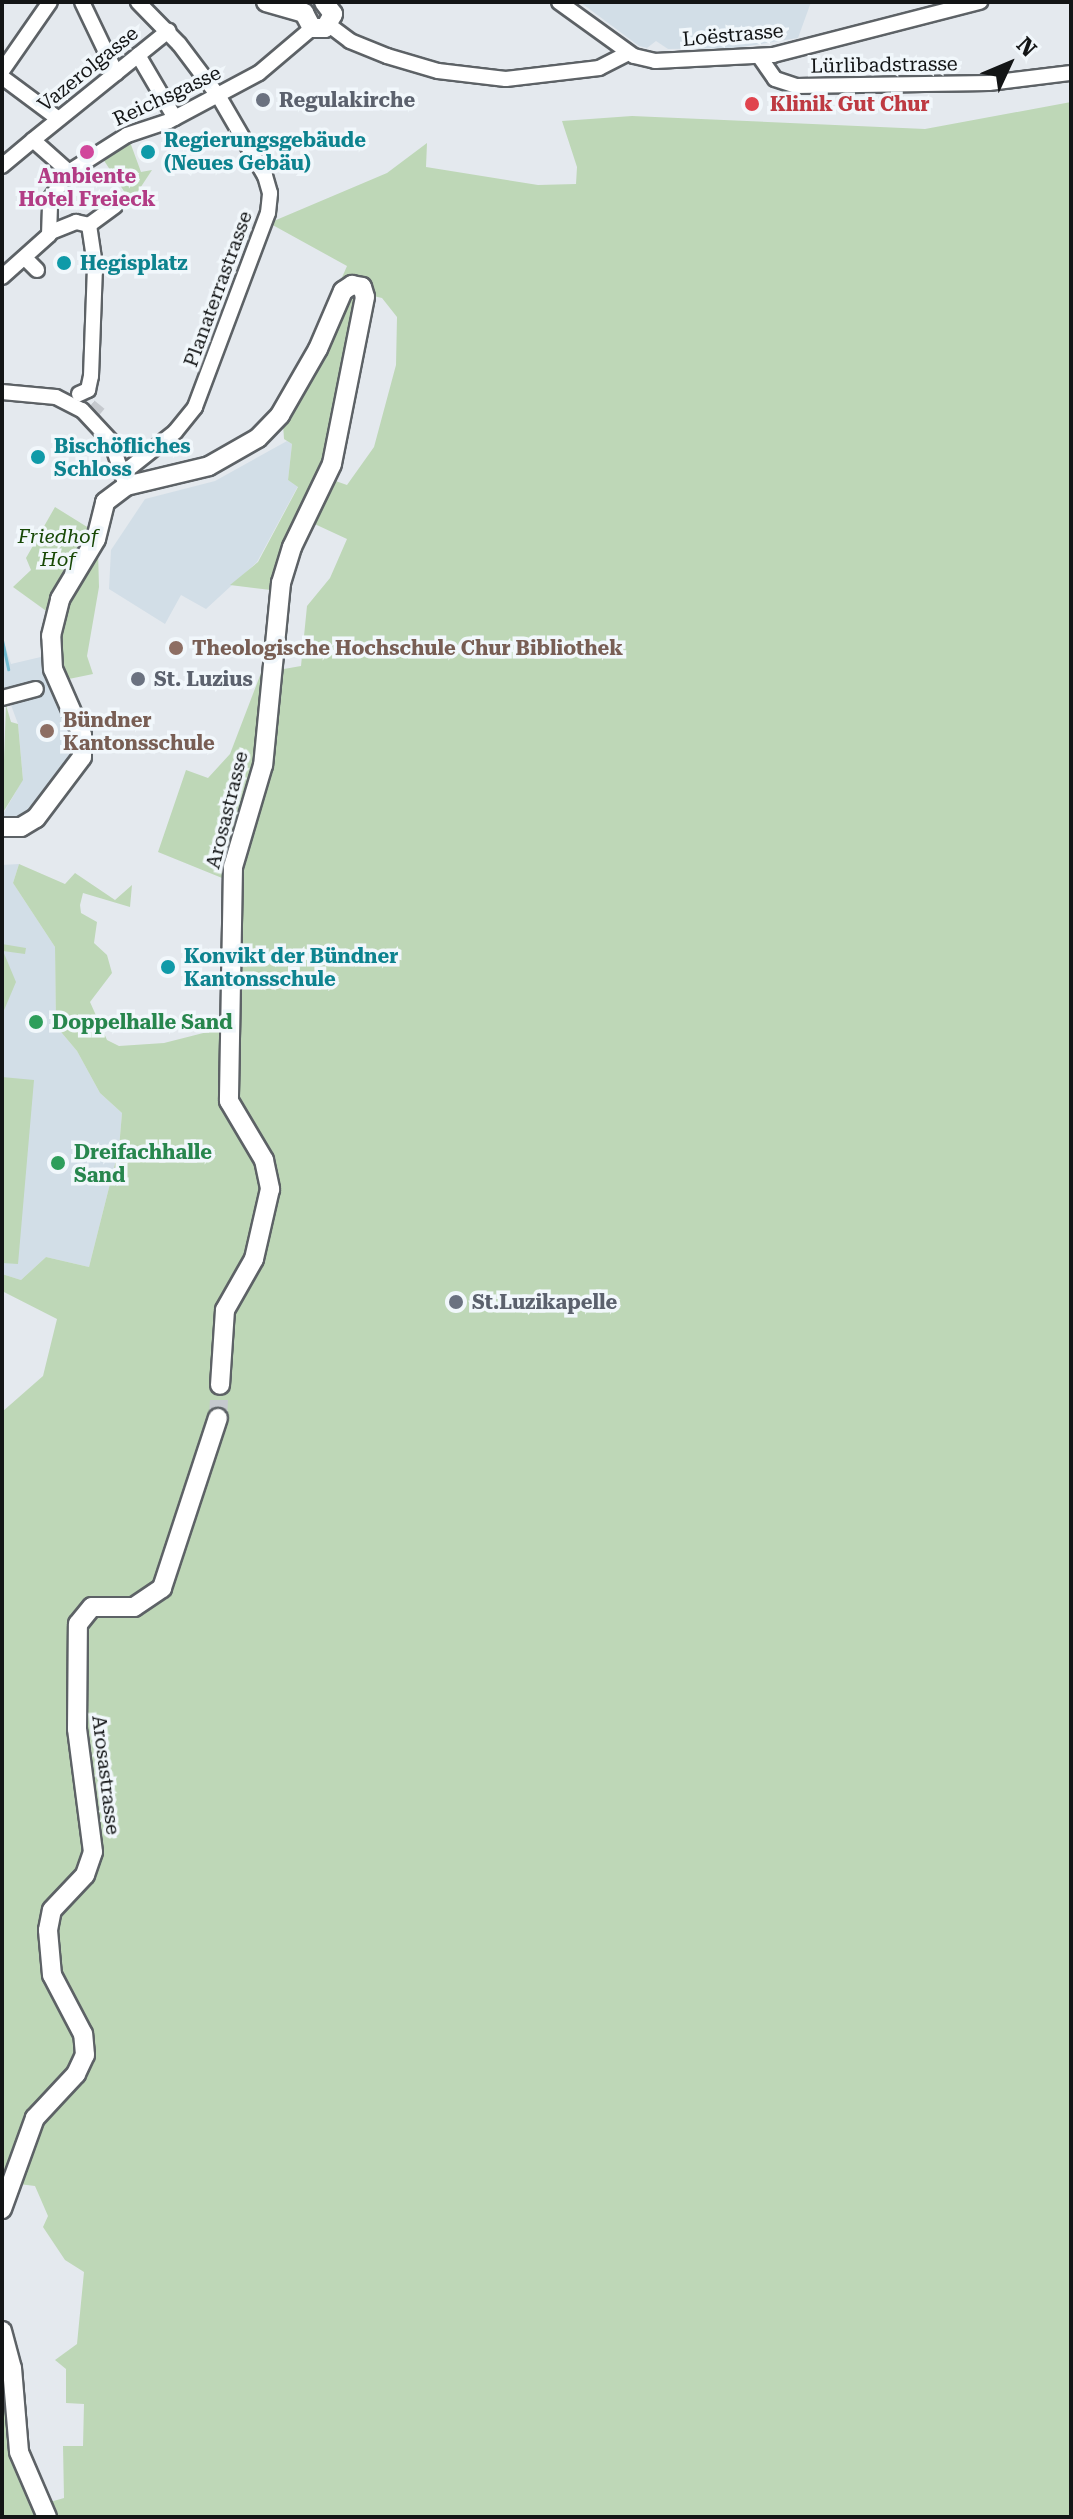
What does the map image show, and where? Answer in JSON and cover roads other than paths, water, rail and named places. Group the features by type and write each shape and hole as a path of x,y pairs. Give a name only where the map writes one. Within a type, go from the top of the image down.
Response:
{"main road":[{"path":"266,2 323,12"},
{"name":"Arosastrasse","path":"124,480 209,466 258,438 280,415 312,358 343,291 352,285 362,287 365,297 332,464 292,547 281,583 263,765 233,867 229,1101 264,1160 270,1197 254,1259 225,1310 220,1385"},
{"path":"2,827 21,827 36,818 82,757 82,735 53,669 51,636 60,599 95,543 108,497 124,480"},
{"name":"Arosastrasse","path":"2,2209 35,2118 71,2080 85,2055 83,2034 55,1985 48,1930 52,1910 85,1875 93,1852 77,1729 78,1624 92,1607 134,1607 164,1584 218,1418"},
{"path":"2,2331 12,2368 19,2452 47,2517"}],"street":[{"path":"2,71 50,2"},
{"path":"82,2 116,73"},
{"name":"Planaterrastrasse","path":"124,480 175,432 195,407 268,213 268,182 219,97 168,31 138,2"},
{"path":"323,12 350,41 438,71 506,79 599,68 628,53 559,2"},
{"name":"Loëstrasse","path":"628,53 655,61 759,56 980,2"},
{"name":"Reichsgasse","path":"72,169 127,135 175,118 219,97 292,50 323,12"},
{"name":"Vazerolgasse","path":"33,140 168,31"},
{"path":"138,55 175,118"},
{"name":"Lürlibadstrasse","path":"759,56 775,79 796,86 989,83 1071,73"},
{"path":"2,77 57,118"},
{"path":"5,159 33,140 72,169 50,199 51,232"},
{"path":"4,272 25,258 51,232 76,222 89,225 115,206"},
{"path":"89,225 95,268 90,405 124,455"},
{"path":"25,258 37,270"},
{"path":"78,269 95,268"},
{"path":"2,384 90,405"},
{"path":"2,392 56,397 76,406 109,436 124,480"},
{"path":"2,698 36,689"}],"waterway":[{"path":"2,640 8,669"}],"tunnel":[{"path":"90,406 100,414"},
{"path":"218,1418 220,1385"}],"place":[{"name":"Regulakirche","path":"263,100"},
{"name":"Klinik Gut Chur","path":"752,104"},
{"name":"Ambiente Hotel Freieck","path":"87,152"},
{"name":"Regierungsgebäude (Neues Gebäu)","path":"148,152"},
{"name":"Hegisplatz","path":"64,263"},
{"name":"Bischöfliches Schloss","path":"38,457"},
{"name":"Theologische Hochschule Chur Bibliothek","path":"176,648"},
{"name":"St. Luzius","path":"138,679"},
{"name":"Bündner Kantonsschule","path":"47,731"},
{"name":"Konvikt der Bündner Kantonsschule","path":"168,967"},
{"name":"Doppelhalle Sand","path":"36,1022"},
{"name":"Dreifachhalle Sand","path":"58,1163"},
{"name":"St.Luzikapelle","path":"456,1302"}],"park label":[{"name":"Friedhof Hof","path":"58,548"}]}
